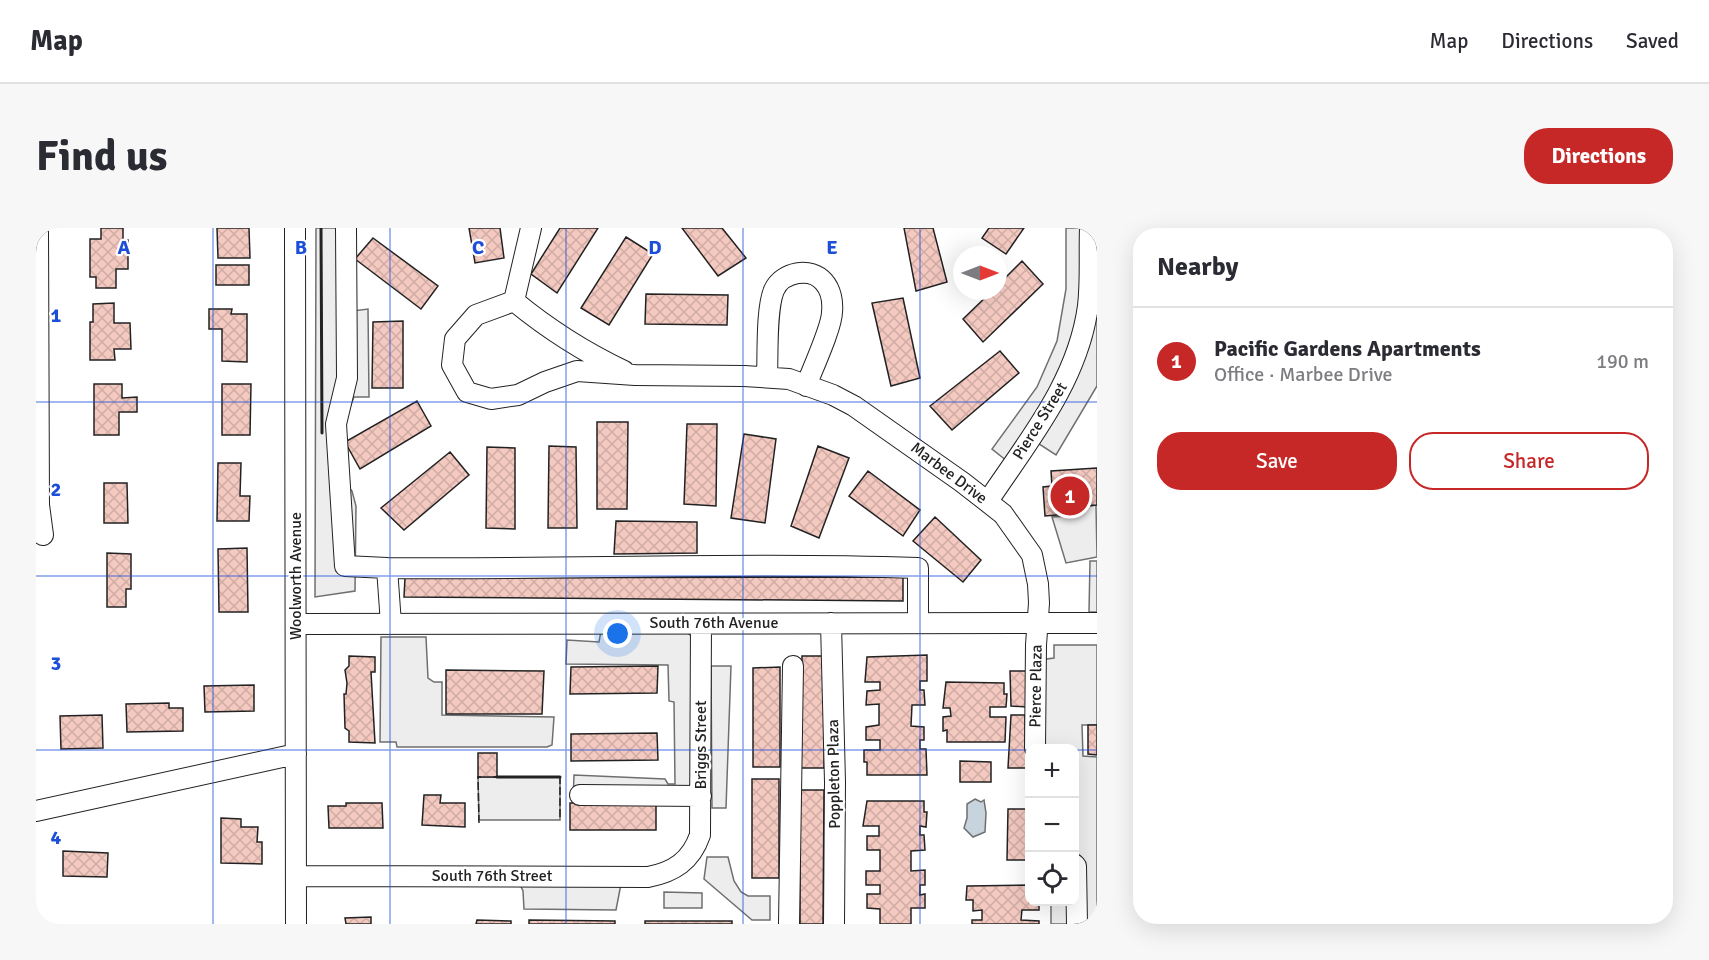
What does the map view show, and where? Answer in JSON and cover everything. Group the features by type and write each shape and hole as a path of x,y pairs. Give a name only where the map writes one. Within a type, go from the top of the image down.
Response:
{"street":[{"path":"38,228 39,505 43,536"},
{"name":"Woolworth Avenue","path":"295,228 296,924"},
{"path":"346,228 347,378 336,424 345,566 511,569 819,565 918,568 918,623"},
{"path":"514,301 531,228"},
{"name":"Pierce Street","path":"988,501 1061,390 1071,370 1093,300 1090,228"},
{"path":"514,301 476,315 455,339 452,365 467,392 490,399 518,395 545,382 577,371 634,375 767,376 798,382 833,315 830,291 818,276 810,273 789,275 779,282 774,291 771,304 767,376"},
{"path":"514,301 542,325 570,343 634,375"},
{"name":"Marbee Drive","path":"798,382 854,406 988,501 1008,519 1032,555 1038,584 1037,623"},
{"path":"387,568 390,624"},
{"name":"Poppleton Plaza","path":"831,623 835,782 834,924"},
{"name":"Pierce Plaza","path":"1035,744 1037,623"},
{"name":"South 76th Avenue","path":"296,624 1097,623"},
{"name":"Briggs Street","path":"685,862 700,835 701,624"},
{"path":"789,924 793,666"},
{"path":"36,811 296,754"},
{"path":"580,795 700,796"},
{"name":"South 76th Street","path":"296,876 648,877 669,872 685,862"},
{"path":"1077,906 1077,924"}],"shaded area":[{"path":"316,228 353,228 353,311 368,309 369,397 354,397 341,430 343,480 352,491 356,506 355,591 315,597"},
{"path":"1066,228 1097,228 1097,386 1056,455 1030,438 1012,465 992,449 1037,387 1057,341 1066,289"},
{"path":"1096,505 1097,557 1066,563 1052,517 1069,516 1068,510"},
{"path":"1090,561 1097,561 1097,612 1089,612"},
{"path":"685,630 691,636 693,803 573,800 574,775 665,779 668,784 675,784 674,702 669,701 668,665 566,664 567,640 599,642 601,631"},
{"path":"381,637 426,637 428,678 434,682 442,682 442,715 554,717 552,745 547,747 397,747 396,742 380,742"},
{"path":"1054,645 1097,645 1097,725 1082,725 1083,756 1097,757 1097,924 1051,924 1051,906 1079,906 1079,744 1039,744 1039,660 1054,658"},
{"path":"711,666 731,666 726,808 712,808"},
{"path":"478,777 560,777 560,820 479,820"},
{"path":"975,799 981,802 984,800 985,832 973,837 964,828 967,804"},
{"path":"707,857 728,857 734,881 741,892 748,896 770,896 770,920 752,920 704,879"},
{"path":"520,884 621,884 616,910 524,909 523,891"},
{"path":"664,892 702,893 702,908 664,908"}],"building":[{"path":"101,228 123,228 123,240 128,240 128,269 116,269 116,288 96,288 96,277 90,277 90,239 101,239"},
{"path":"217,228 249,228 250,258 218,258"},
{"path":"469,228 500,228 504,258 475,263"},
{"path":"560,228 598,228 557,293 531,274"},
{"path":"682,228 722,228 746,258 718,276"},
{"path":"904,228 933,228 947,282 916,291"},
{"path":"989,228 1024,228 1007,253 1007,246 994,246 982,238"},
{"path":"626,237 653,254 609,325 581,308"},
{"path":"373,238 438,286 421,309 355,259"},
{"path":"1022,261 1043,284 983,342 963,319 983,300 1007,300 1007,276"},
{"path":"216,265 249,265 249,285 216,285"},
{"path":"646,294 728,295 727,325 645,324"},
{"path":"903,298 920,378 891,386 872,303"},
{"path":"114,303 114,323 130,323 131,349 114,349 115,360 90,360 90,322 93,322 93,304"},
{"path":"209,309 232,309 231,314 247,314 247,362 222,361 222,329 209,329"},
{"path":"403,321 403,388 372,388 373,322"},
{"path":"1000,351 1019,373 952,430 930,406"},
{"path":"94,384 122,384 122,398 137,397 137,412 119,412 119,435 94,435"},
{"path":"222,384 251,384 250,435 222,435"},
{"path":"417,401 431,426 360,469 345,442"},
{"path":"597,422 628,422 627,509 597,509"},
{"path":"687,424 717,424 716,506 684,504"},
{"path":"744,434 776,439 765,523 731,518"},
{"path":"549,446 576,447 577,528 548,528"},
{"path":"818,446 849,458 819,538 791,526"},
{"path":"487,447 515,448 515,529 486,528"},
{"path":"450,452 469,475 404,530 381,508"},
{"path":"218,463 241,463 240,496 250,496 249,521 217,521"},
{"path":"1097,468 1097,505 1067,507 1068,514 1045,516 1043,487 1052,486 1051,471"},
{"path":"868,471 920,510 903,536 849,496"},
{"path":"104,483 127,483 128,523 104,523"},
{"path":"935,517 981,560 963,582 913,541"},
{"path":"616,521 697,522 697,553 614,554"},
{"path":"247,548 248,612 219,612 218,549"},
{"path":"107,553 131,554 131,589 126,589 126,607 107,607"},
{"path":"903,577 903,601 404,597 405,578"},
{"path":"927,655 927,681 920,681 920,690 924,690 925,705 912,705 911,726 924,727 924,740 920,740 920,749 926,749 927,775 867,775 864,750 880,750 880,740 866,740 866,727 879,725 879,704 866,705 867,691 880,690 880,682 865,682 867,657"},
{"path":"349,656 375,657 375,672 371,672 375,743 349,742 349,731 345,728 344,694 346,694 347,683 345,670 349,666"},
{"path":"802,656 826,656 824,768 800,768"},
{"path":"658,666 657,693 570,694 571,667"},
{"path":"780,667 780,767 753,767 753,668"},
{"path":"446,670 544,671 542,714 446,714"},
{"path":"1010,671 1026,671 1026,707 1011,706"},
{"path":"946,682 1004,683 1004,694 1007,694 1006,707 990,707 990,717 1006,717 1005,742 947,742 947,730 943,731 943,717 951,716 950,708 943,708"},
{"path":"254,685 254,711 205,712 204,686"},
{"path":"169,703 169,708 183,708 183,731 127,732 126,704"},
{"path":"102,715 103,748 61,749 60,716"},
{"path":"1011,715 1025,715 1025,768 1008,768"},
{"path":"1088,725 1097,725 1097,755 1088,754"},
{"path":"657,733 658,760 571,761 571,734"},
{"path":"478,753 497,753 497,777 478,777"},
{"path":"960,761 991,762 991,782 960,782"},
{"path":"752,779 779,779 779,878 752,878"},
{"path":"800,790 824,790 823,924 800,924"},
{"path":"424,795 441,795 440,803 465,803 465,827 422,825"},
{"path":"867,801 924,801 924,812 927,812 926,827 920,826 920,835 924,835 925,850 911,851 911,871 925,870 925,885 920,885 920,895 925,894 925,908 911,908 911,924 880,924 880,909 867,908 867,894 880,894 880,885 866,885 866,871 880,871 880,850 867,850 867,836 879,836 879,826 863,826"},
{"path":"346,803 382,803 383,828 329,828 328,806 346,806"},
{"path":"570,803 656,803 656,830 570,830"},
{"path":"1008,809 1025,809 1025,860 1007,860"},
{"path":"221,818 241,819 241,827 258,827 257,842 262,842 262,864 221,863"},
{"path":"63,851 108,853 107,877 63,876"},
{"path":"1025,885 1025,906 1039,906 1039,910 1022,910 1021,920 1039,921 1039,924 972,924 972,920 982,920 982,910 973,911 973,900 966,900 967,886"},
{"path":"371,917 371,924 346,924 345,918"},
{"path":"477,920 511,921 511,924 476,924"},
{"path":"529,920 615,921 615,924 529,924"},
{"path":"645,921 732,921 732,924 645,924"}],"fence":[{"path":"479,823 478,777 481,777"},
{"path":"493,777 560,777 560,820"}],"wall":[{"path":"321,228 322,433"},
{"path":"497,777 560,777"}],"place":[{"name":"Pacific Gardens Apartments","path":"1070,496"}]}
